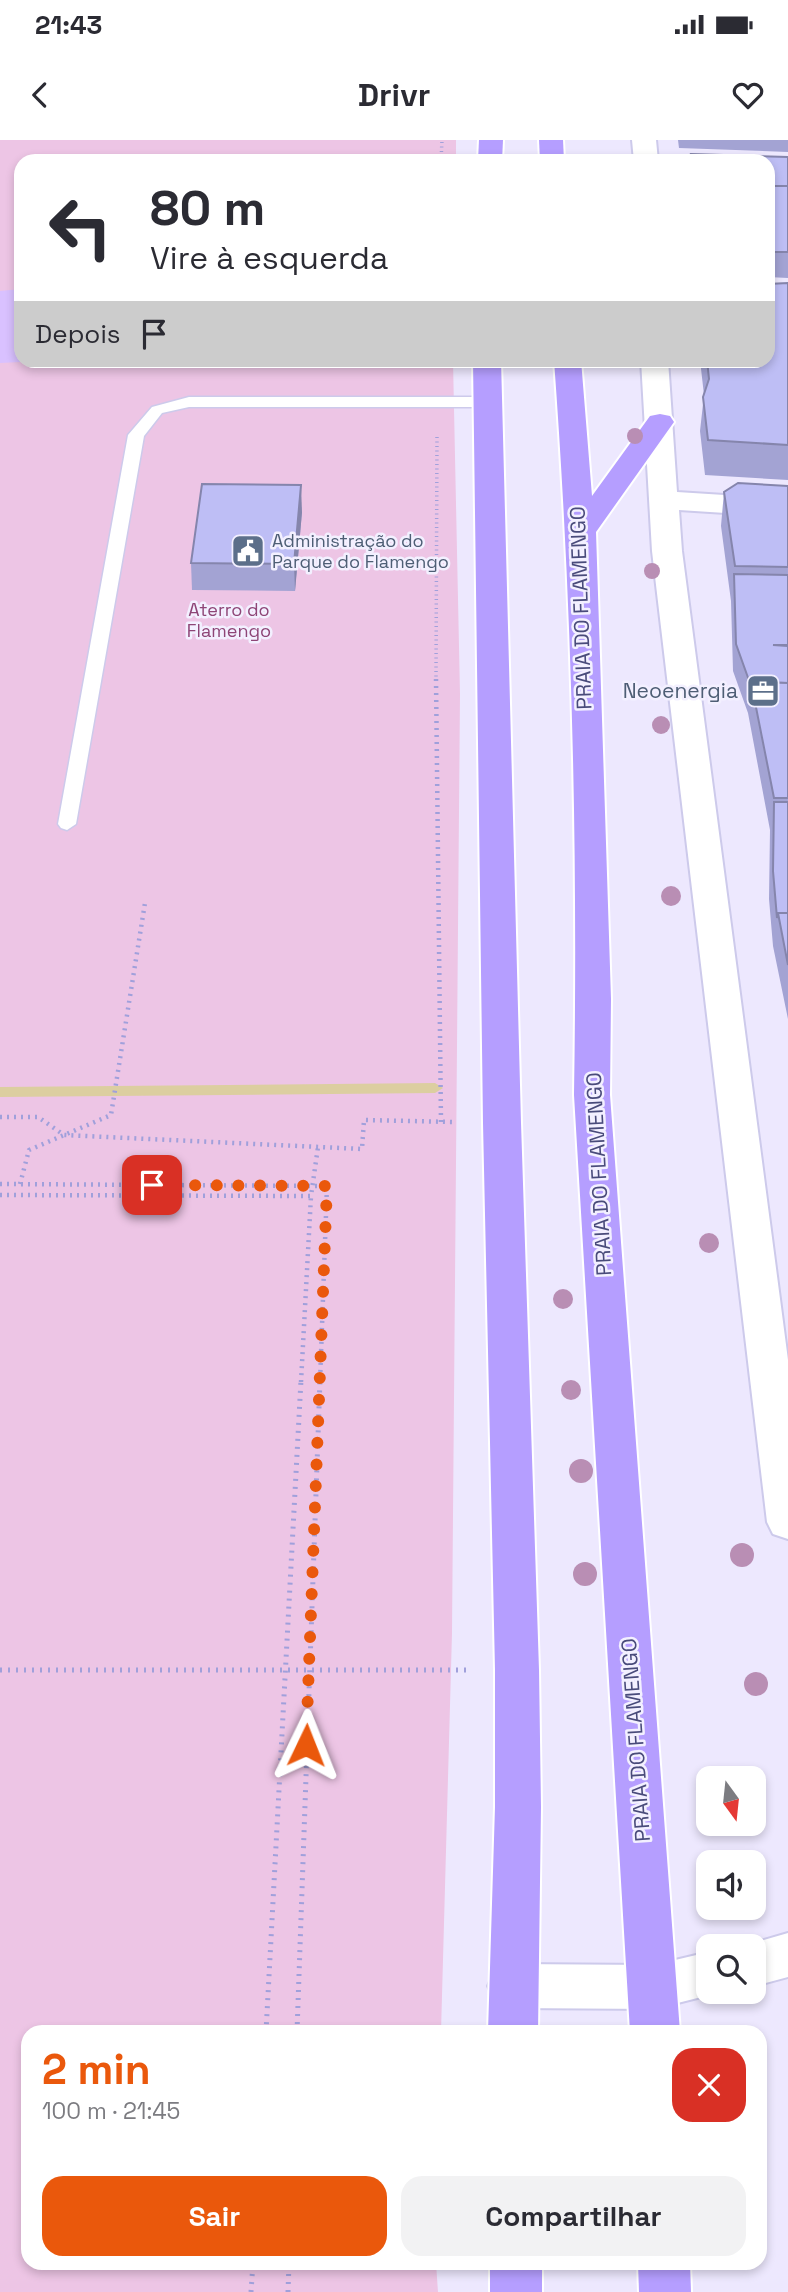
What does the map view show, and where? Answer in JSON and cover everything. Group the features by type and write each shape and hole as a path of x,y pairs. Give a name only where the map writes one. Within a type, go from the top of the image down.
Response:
{"main road":[{"path":"487,368 502,1122 517,1670 518,1807 512,2009"},
{"name":"PRAIA DO FLAMENGO","path":"567,368 580,532 593,999 592,1095 654,2010"},
{"path":"580,532 660,422"},
{"path":"516,2270 516,2292"},
{"path":"664,2270 665,2292"}],"street":[{"path":"655,368 660,422 662,500 788,1522"},
{"path":"662,500 788,508"},
{"path":"766,1961 788,1955"},
{"path":"512,2009 654,2010 696,1983"}],"lane":[{"path":"67,824 136,435 157,410 189,402 486,402"}],"path":[{"path":"437,402 436,732 441,1122"},
{"path":"20,1184 29,1150 111,1115 118,1053 145,903"},
{"path":"0,1117 38,1117 64,1135 362,1149 364,1119 502,1122"},
{"path":"266,2025 311,1196 318,1147"},
{"path":"0,1184 327,1186 297,2025"},
{"path":"0,1195 311,1196"},
{"path":"0,1670 517,1670"},
{"path":"251,2292 253,2270"},
{"path":"288,2292 289,2270"}],"green space":[{"name":"Aterro do Flamengo","path":"0,140 456,140 456,154 14,154 14,368 453,368 460,694 452,1633 441,2025 21,2025 21,2270 436,2270 438,2292 0,2292"}],"sand":[{"path":"14,290 14,362 0,363 0,291"}],"building":[{"path":"775,157 788,157 788,186 775,186"},
{"path":"775,186 788,186 788,252 775,252"},
{"path":"788,283 788,445 708,440 703,397 709,379 708,368 775,368 775,284"},
{"path":"738,483 788,486 788,567 735,566 724,492"},
{"name":"Administração do Parque do Flamengo","path":"202,484 301,485 294,564 191,563"},
{"path":"734,574 788,575 788,645 773,645 788,646 788,683 751,682 751,686 736,644"},
{"path":"751,682 788,683 788,798 774,798"},
{"path":"774,802 788,802 788,913 778,913 777,918 773,871"},
{"path":"778,913 788,913 788,965"}],"waterway":[{"path":"0,1092 435,1088"}],"place":[{"name":"Administração do Parque do Flamengo","path":"248,551"},
{"name":"Neoenergia","path":"763,691"}],"route":[{"path":"152,1185 327,1186 306,1745"}]}
